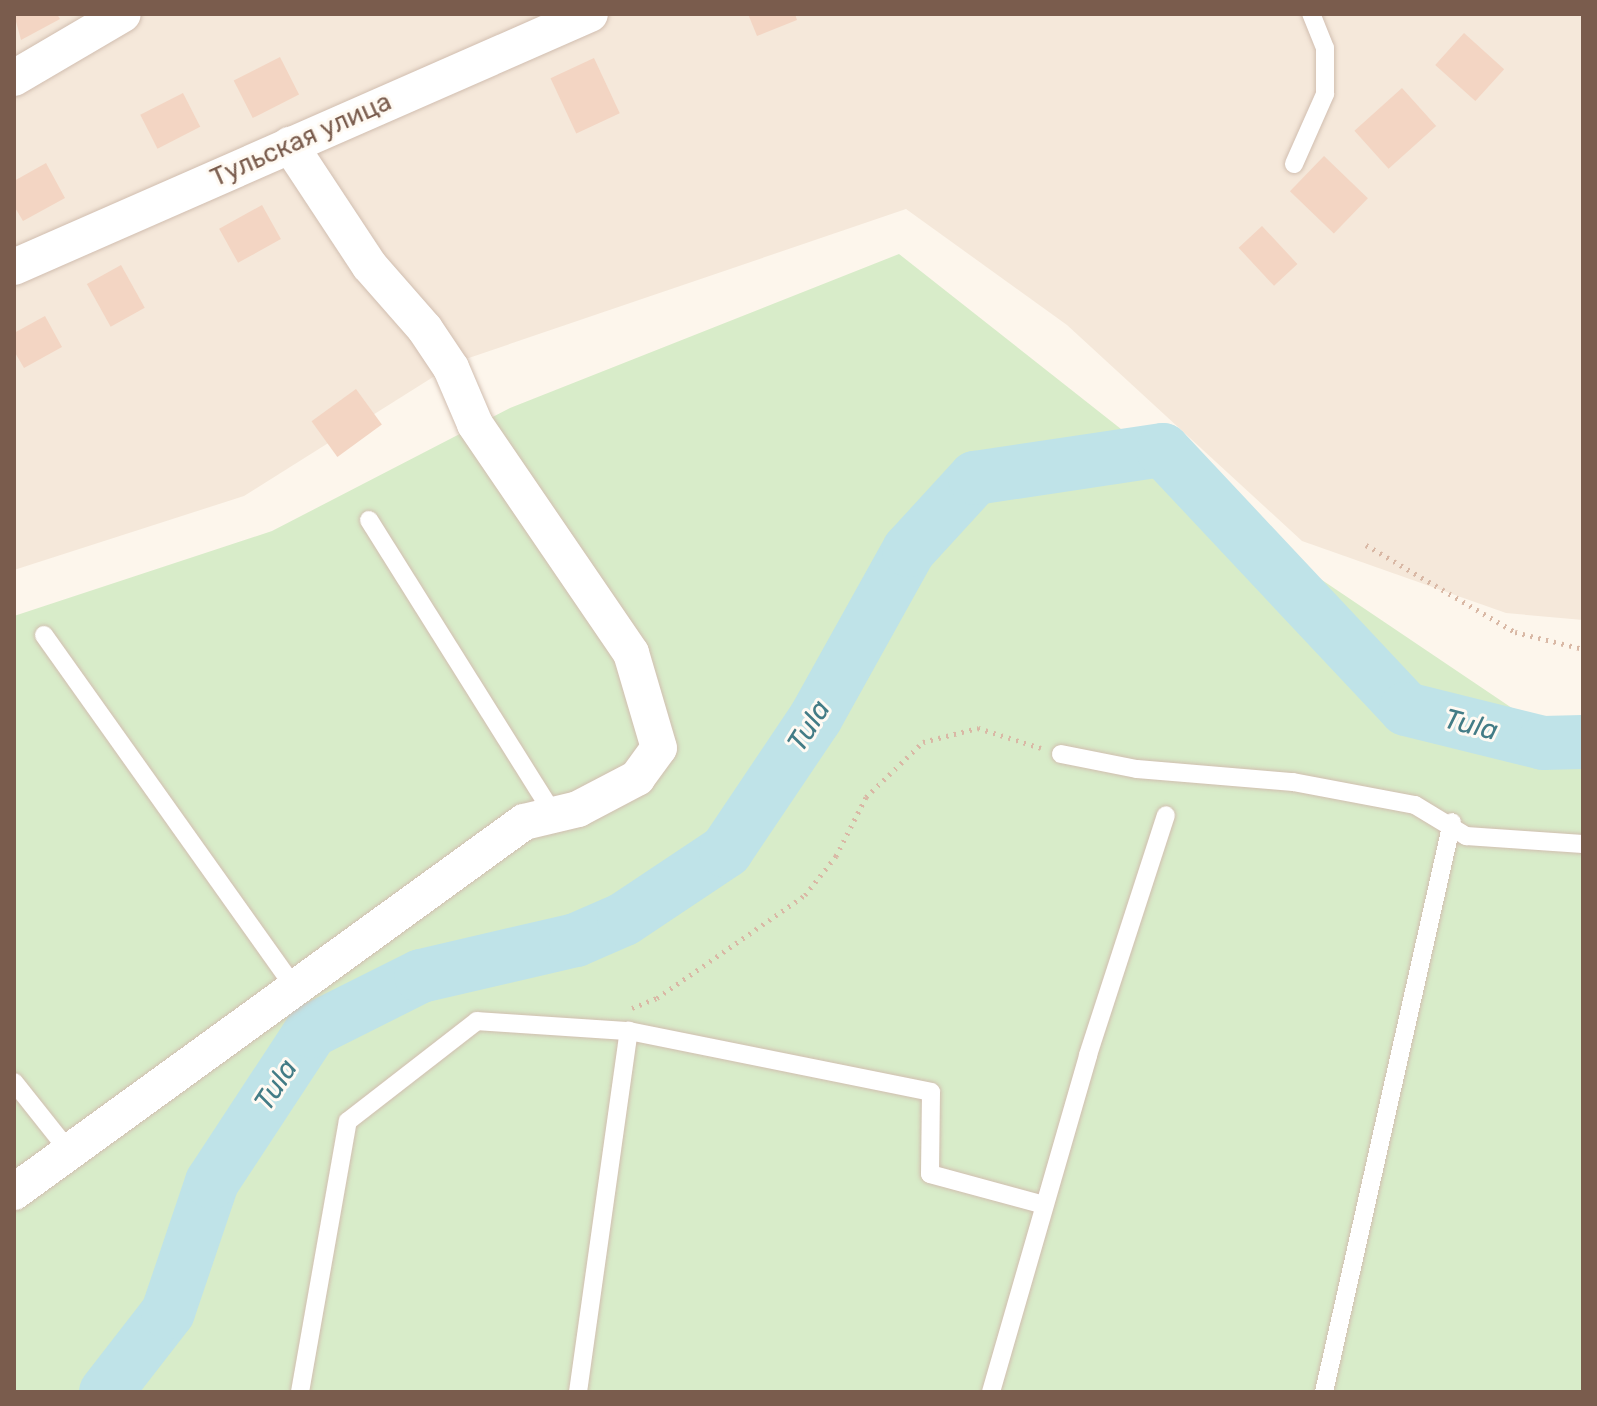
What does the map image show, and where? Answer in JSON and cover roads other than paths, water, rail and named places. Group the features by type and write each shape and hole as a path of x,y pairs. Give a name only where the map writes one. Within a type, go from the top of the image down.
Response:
{"street":[{"path":"14,78 123,14"},
{"name":"Тульская улица","path":"14,267 590,14"},
{"path":"14,1192 72,1155 524,822 578,809 637,778 659,748 631,653 475,424 434,342 369,265 290,145"}],"lane":[{"path":"1294,164 1325,94 1325,48 1311,14"},
{"path":"369,520 554,815"},
{"path":"44,635 296,990"},
{"path":"1061,754 1137,769 1293,782 1415,805 1452,822 1466,836 1583,844"},
{"path":"991,1392 1044,1205 1166,815"},
{"path":"1324,1392 1452,822"},
{"path":"300,1392 348,1121 477,1021 629,1031 931,1092 930,1174 1044,1205"},
{"path":"578,1392 629,1031"},
{"path":"14,1082 72,1155"}],"waterway":[{"name":"Tula","path":"106,1392 168,1312 212,1182 311,1031 421,976 576,940 624,919 726,851 816,717 909,550 975,478 1163,450 1406,709 1543,743 1583,742"}]}
